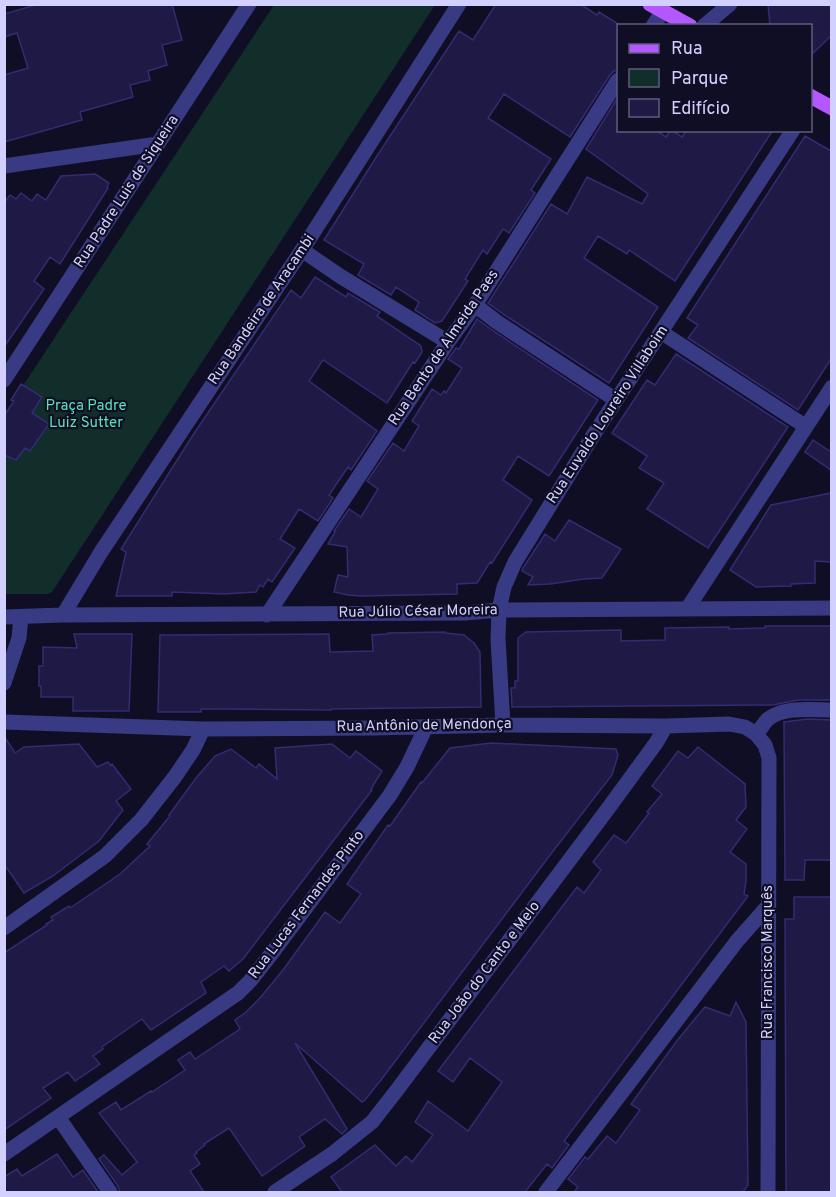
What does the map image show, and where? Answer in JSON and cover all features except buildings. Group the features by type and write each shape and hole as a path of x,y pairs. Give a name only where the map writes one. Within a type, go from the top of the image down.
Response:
{"main road":[{"path":"656,8 686,24"},
{"path":"812,99 831,108"}],"street":[{"name":"Rua Padre Luis de Siqueira","path":"4,380 249,4"},
{"name":"Rua Bandeira de Aracambi","path":"63,615 101,552 302,250 459,4"},
{"path":"706,24 730,4"},
{"path":"653,24 656,8"},
{"name":"Rua Bento de Almeida Paes","path":"267,615 448,342 475,305 617,82"},
{"name":"Rua Euvaldo Loureiro Villaboim","path":"503,725 498,639 499,610 504,587 515,562 616,400 792,132"},
{"path":"4,166 158,144"},
{"path":"302,250 448,342"},
{"path":"475,305 497,322 616,400"},
{"path":"661,332 805,426"},
{"path":"687,609 831,387"},
{"name":"Rua Júlio César Moreira","path":"4,617 831,608"},
{"path":"4,683 19,638 21,617"},
{"path":"756,734 769,718 780,713 831,710"},
{"name":"Rua Antônio de Mendonça","path":"4,722 203,729 729,724 744,727 756,734"},
{"name":"Rua João do Canto e Melo","path":"275,1192 332,1154 372,1122 607,810 666,726"},
{"name":"Rua Lucas Fernandes Pinto","path":"4,1154 238,993 250,981 390,795 407,767 426,727"},
{"path":"4,928 105,856 141,820 193,750 203,729"},
{"name":"Rua Francisco Marquês","path":"756,734 765,745 768,758 768,1192"},
{"path":"546,1192 737,941 768,906"},
{"path":"57,1117 110,1192"}],"green space":[{"name":"Praça Padre Luiz Sutter","path":"274,5 435,5 52,592 48,594 5,594 5,413"}]}
